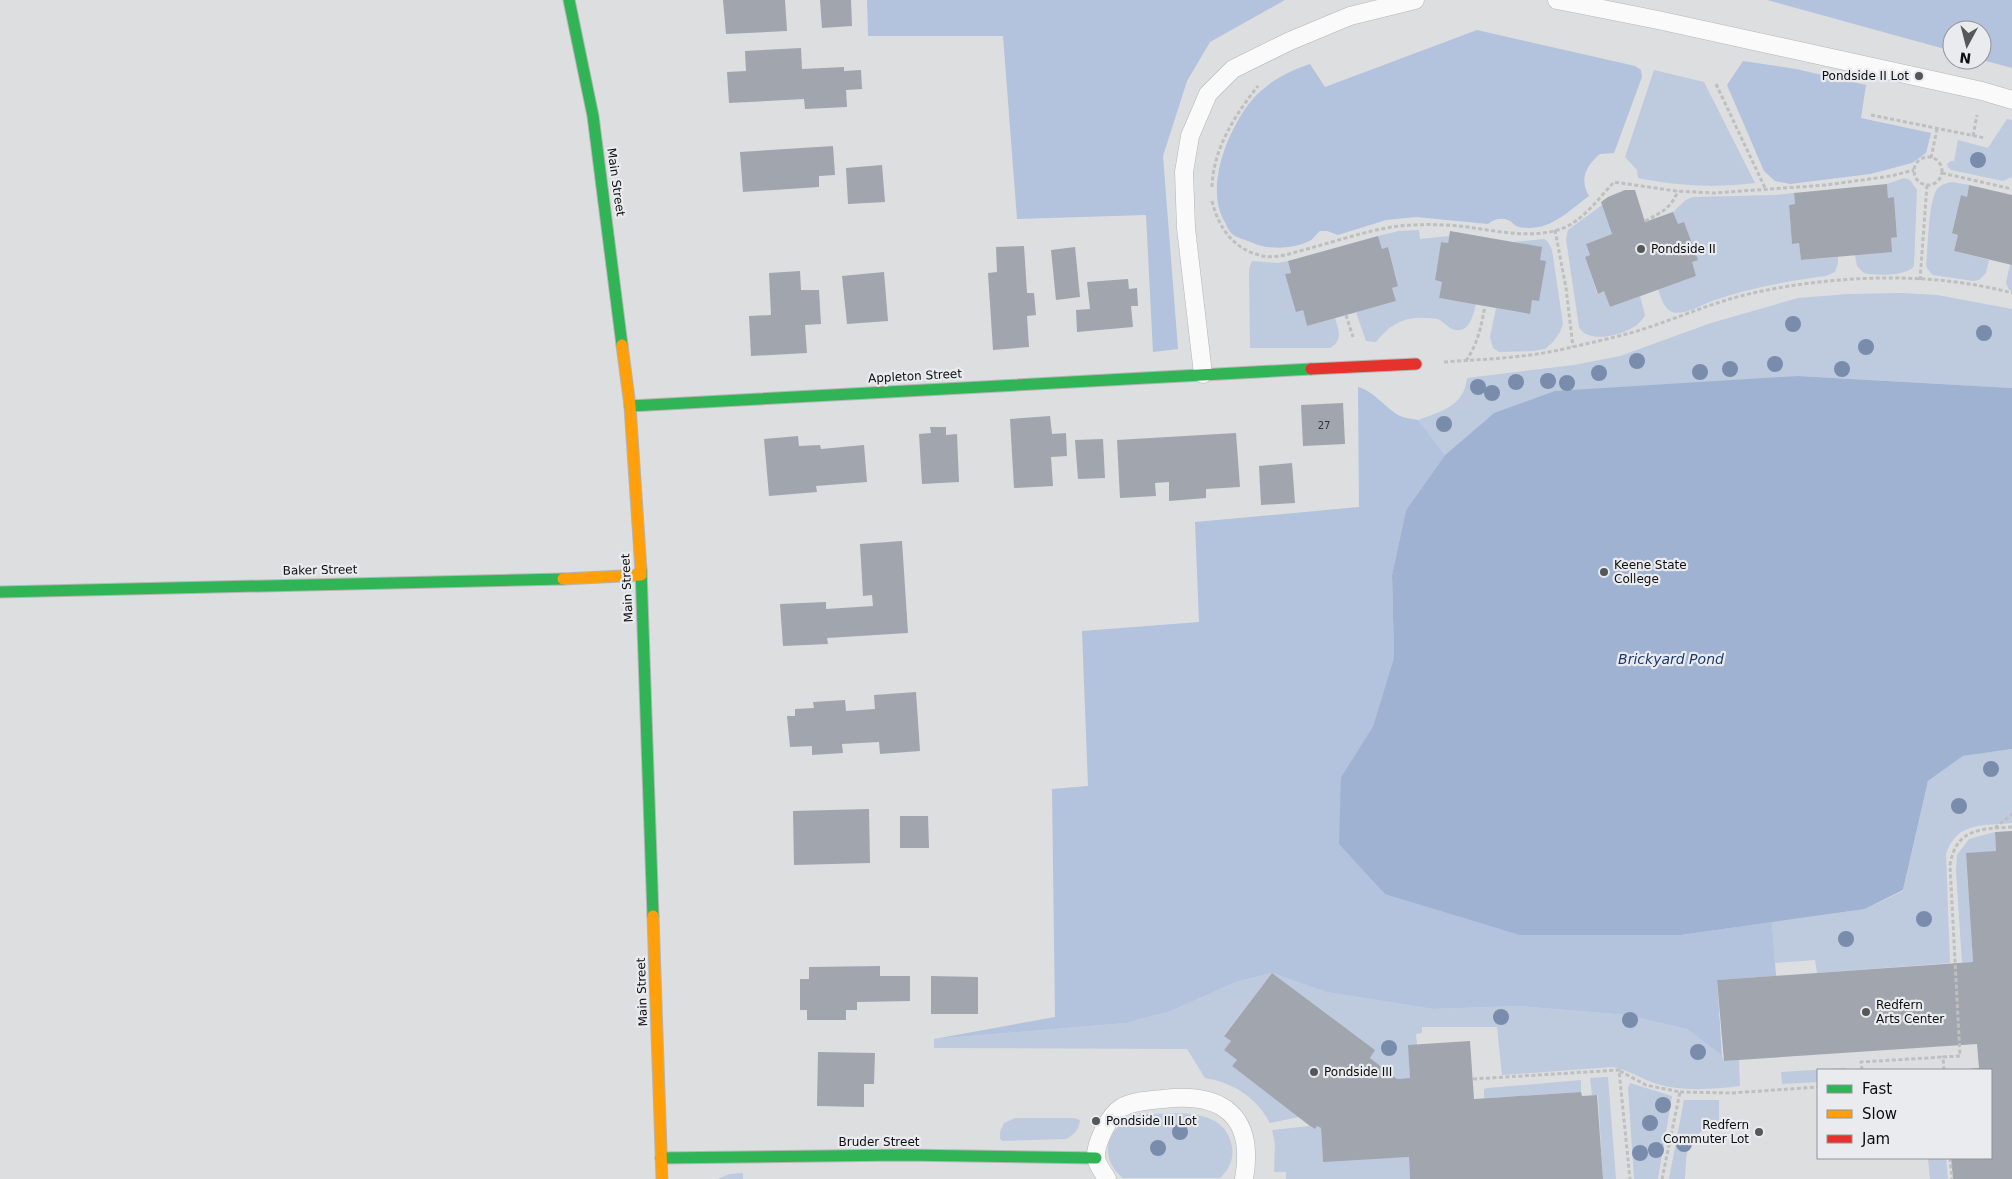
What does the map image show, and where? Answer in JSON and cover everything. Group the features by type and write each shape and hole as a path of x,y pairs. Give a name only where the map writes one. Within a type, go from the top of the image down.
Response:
{"street":[{"name":"Main Street","path":"569,0 593,116 630,406 641,575 662,1179"},
{"name":"Appleton Street","path":"630,406 1416,364"},
{"name":"Baker Street","path":"0,592 556,579 641,575"},
{"name":"Bruder Street","path":"661,1158 910,1155 1096,1158"}],"lane":[{"path":"1202,374 1187,237 1184,172 1190,136 1208,94 1233,69 1290,41 1350,16 1415,0"},
{"path":"1557,0 1667,22 1982,91 2012,100"},
{"path":"1106,1179 1096,1158 1101,1135 1108,1122 1121,1108 1145,1101 1181,1097 1208,1100 1227,1109 1240,1124 1247,1147 1244,1179"}],"path":[{"path":"1264,82 1258,86 1245,102 1230,127 1214,168 1212,200 1216,218 1222,228 1244,249 1259,255 1280,256 1400,226 1465,226 1527,234 1555,230 1573,224 1614,182 1678,191 1714,193 1856,182 1914,170"},
{"path":"1716,84 1766,190"},
{"path":"1870,115 1985,138"},
{"path":"1931,158 1937,129"},
{"path":"1926,157 1939,162 1942,173 1935,183 1927,185 1916,179 1914,170 1918,162 1926,157"},
{"path":"1942,173 2012,189"},
{"path":"1920,280 1927,185"},
{"path":"1644,221 1668,209 1674,202 1678,191"},
{"path":"1555,230 1566,288 1574,347"},
{"path":"1416,364 1523,357 1574,347 1635,331 1702,307 1753,293 1811,283 1849,280 1920,280 1989,287 2012,293"},
{"path":"1466,361 1475,348 1480,335 1485,306"},
{"path":"1346,315 1354,343"},
{"path":"1994,828 2012,814"},
{"path":"1862,1069 1861,1062 1960,1056 1950,865 1952,854 1956,844 1964,836 1994,828 2012,827"},
{"path":"1943,1057 1944,1069"},
{"path":"1619,1070 1630,1179"},
{"path":"1473,1079 1619,1070 1646,1085 1680,1092 1732,1093 1817,1087"},
{"path":"1662,1179 1680,1092"},
{"path":"1950,1159 1952,1179"}],"shaded area":[{"path":"867,0 1285,0 1210,42 1187,81 1163,156 1178,349 1153,352 1146,215 1017,219 1003,36 868,36"},
{"path":"1767,0 2012,0 2012,68 1992,63 1992,20 1942,20 1942,48"},
{"path":"1477,30 1635,66 1641,70 1642,77 1614,153 1600,154 1588,168 1584,178 1589,196 1555,221 1533,228 1515,226 1510,221 1504,219 1495,220 1488,224 1416,217 1386,220 1338,235 1327,231 1320,231 1303,244 1281,248 1259,245 1231,233 1220,210 1217,194 1221,160 1227,143 1243,112 1264,88 1286,74 1310,64 1325,87"},
{"path":"1743,61 1796,69 1866,85 1861,118 1931,133 1926,153 1912,163 1870,174 1790,184 1775,181 1764,171 1727,85"},
{"path":"1654,70 1704,82 1755,183 1696,185 1638,178 1637,170 1625,157"},
{"path":"2007,119 2012,120 2012,177 2003,181 1951,170 1948,167 1947,164 1954,161 1958,140 1988,148"},
{"path":"1904,178 1910,180 1917,190 1914,266 1905,272 1899,273 1876,275 1864,273 1857,266 1855,255 1897,236 1894,197 1888,198 1887,184"},
{"path":"1952,182 1969,185 1967,197 1961,195 1952,232 1958,235 1954,251 1989,260 1986,273 1979,280 1973,281 1933,275 1926,266 1932,203 1938,188"},
{"path":"1794,193 1795,204 1789,205 1792,243 1799,243 1801,260 1838,257 1835,272 1826,276 1740,292 1682,313 1672,312 1666,308 1658,289 1696,276 1673,212 1683,203 1694,197"},
{"path":"1602,205 1612,234 1586,244 1590,255 1585,257 1597,293 1604,291 1610,307 1640,296 1645,315 1641,322 1624,332 1602,337 1584,333 1579,327 1566,239 1568,230"},
{"path":"1419,230 1420,239 1449,236 1448,243 1441,242 1435,280 1442,282 1439,298 1476,304 1471,320 1465,328 1456,330 1438,319 1418,318 1404,320 1392,326 1376,342 1366,341 1356,312 1396,301 1392,288 1398,285 1388,247 1382,249 1378,236 1399,231"},
{"path":"1544,239 1552,250 1563,324 1560,332 1545,349 1499,352 1493,348 1490,337 1496,308 1529,314 1540,260 1514,242"},
{"path":"1252,261 1278,263 1288,261 1291,273 1285,274 1303,310 1307,326 1335,318 1339,335 1337,342 1330,348 1250,348 1249,269"},
{"path":"2010,264 2012,265 2012,291 2009,290 2006,283"},
{"path":"1901,293 1937,295 2012,309 2012,388 1798,376 1494,413 1445,455 1418,420 1443,410 1457,401 1465,387 1467,378 1574,365 1620,356 1711,323 1798,298 1848,294"},
{"path":"1358,387 1373,395 1398,415 1418,420 1445,455 1406,510 1392,575 1394,657 1373,726 1341,777 1681,935 1772,922 1776,976 1717,980 1722,1056 1687,1029 1626,1015 1519,1006 1433,1009 1326,992 1272,973 1236,982 1171,1011 1126,1023 934,1039 1055,1017 1052,789 1088,786 1082,631 1199,622 1195,522 1359,507"},
{"path":"2012,749 2012,823 1981,825 1964,830 1951,843 1946,854 1950,963 1817,973 1815,960 1775,963 1772,922 1865,909 1903,891 1928,781 1963,756"},
{"path":"1995,832 1996,851 1966,854 1973,962 1962,963 1956,871 1957,855 1969,839"},
{"path":"1272,973 1326,992 1433,1009 1519,1006 1626,1015 1687,1029 1722,1056 1724,1061 1739,1060 1740,1086 1709,1089 1667,1087 1613,1067 1502,1075 1497,1027 1422,1027 1422,1033 1416,1034 1417,1045 1410,1078 1397,1079 1370,1058 1375,1050"},
{"path":"1272,973 1224,1035 1231,1041 1224,1050 1237,1060 1232,1066 1299,1117 1270,1123 1258,1106 1243,1093 1225,1083 1205,1078 1187,1049 934,1048 934,1039 1126,1023 1171,1011 1236,982"},
{"path":"1817,1070 1817,1082 1782,1084 1781,1072"},
{"path":"1608,1077 1616,1179 1603,1179 1598,1095 1592,1095 1590,1078"},
{"path":"1581,1080 1581,1092 1484,1098 1484,1089 1488,1088"},
{"path":"1630,1083 1672,1096 1658,1179 1634,1179 1628,1087"},
{"path":"1684,1100 1719,1100 1719,1122 1700,1133 1690,1143 1685,1179 1669,1179"},
{"path":"1182,1113 1209,1118 1219,1124 1227,1134 1232,1147 1230,1164 1226,1171 1220,1178 1123,1178 1114,1169 1110,1159 1108,1150 1110,1140 1121,1124 1142,1114"},
{"path":"1015,1118 1074,1118 1080,1120 1076,1131 1066,1139 1003,1141 1000,1139 1000,1132 1004,1123"},
{"path":"1310,1126 1315,1129 1317,1126 1321,1128 1323,1161 1409,1157 1410,1179 1286,1179 1286,1172 1274,1172 1275,1144 1272,1130"},
{"path":"1928,1159 1946,1159 1948,1179 1930,1179"},
{"path":"743,1173 743,1179 718,1179 729,1174"}],"water":[{"name":"Brickyard Pond","path":"1798,376 2012,388 2012,749 1963,756 1928,781 1903,890 1865,909 1681,935 1520,935 1385,894 1339,844 1341,777 1373,726 1394,657 1392,575 1406,510 1445,455 1494,413 1555,391"}],"building":[{"path":"723,0 785,0 787,31 726,34"},
{"path":"820,0 851,0 852,26 822,28"},
{"path":"801,48 802,69 844,67 844,71 861,70 862,89 846,90 847,107 805,109 804,99 729,103 727,72 746,71 745,51"},
{"path":"833,146 835,175 819,176 819,187 743,192 740,152"},
{"path":"882,165 885,202 848,204 846,168"},
{"path":"1887,184 1888,198 1894,197 1897,237 1891,238 1892,252 1801,260 1799,243 1792,244 1789,205 1795,204 1794,193"},
{"path":"1969,185 2012,195 2012,265 1954,251 1958,235 1952,233 1961,195 1967,197"},
{"name":"Pondside II","path":"1625,190 1635,190 1645,222 1673,212 1678,224 1684,222 1698,260 1692,262 1696,276 1610,307 1604,291 1598,294 1585,257 1590,255 1586,244 1612,234 1601,202"},
{"path":"1450,231 1542,247 1540,260 1546,261 1539,301 1532,300 1530,314 1439,298 1442,282 1435,280 1441,242 1448,243"},
{"path":"1378,236 1382,249 1388,247 1398,286 1392,288 1396,301 1307,326 1303,310 1296,312 1285,274 1291,273 1288,261"},
{"path":"1024,246 1027,293 1034,293 1036,315 1027,316 1029,347 993,350 988,273 997,272 996,247"},
{"path":"1075,247 1080,297 1056,300 1051,250"},
{"path":"800,271 801,290 819,290 821,324 805,325 807,353 751,356 749,316 771,315 769,273"},
{"path":"884,272 888,321 847,324 842,276"},
{"path":"1128,279 1129,289 1137,288 1138,306 1131,306 1133,327 1077,332 1076,310 1090,309 1087,282"},
{"path":"1343,403 1345,444 1303,446 1301,405"},
{"path":"1050,416 1052,434 1066,433 1067,456 1051,457 1053,486 1014,488 1010,419"},
{"path":"930,427 946,427 946,435 957,434 959,482 922,484 919,434 931,433"},
{"path":"1236,433 1240,487 1206,489 1206,498 1169,501 1169,482 1155,483 1156,496 1120,498 1117,440"},
{"path":"798,436 799,446 820,445 821,449 864,445 867,482 816,486 817,492 769,496 764,439"},
{"path":"1103,439 1105,478 1078,479 1075,440"},
{"path":"1292,463 1295,503 1261,505 1259,466"},
{"path":"902,541 908,633 827,638 828,644 783,646 780,604 826,602 826,609 873,606 872,595 863,596 860,544"},
{"path":"916,692 920,751 880,754 879,742 842,744 843,753 812,755 812,746 790,747 787,716 795,716 795,709 814,708 813,702 845,700 846,711 875,709 874,695"},
{"path":"869,809 870,863 794,865 793,811"},
{"path":"900,816 928,816 929,848 900,848"},
{"name":"Redfern Arts Center","path":"2012,831 2012,1179 1953,1179 1951,1159 1992,1159 1992,1069 1968,1069 1979,1068 1977,1044 1724,1061 1717,980 1973,962 1966,853 1996,851 1995,832"},
{"path":"880,966 880,976 910,976 910,1001 857,1002 857,1010 846,1010 846,1020 807,1020 807,1010 800,1010 800,979 809,979 809,967"},
{"name":"Pondside III","path":"1272,973 1375,1050 1370,1058 1397,1079 1410,1078 1408,1045 1470,1041 1474,1099 1581,1092 1582,1096 1597,1095 1603,1179 1410,1179 1409,1157 1323,1162 1321,1128 1317,1126 1315,1129 1310,1126 1232,1066 1237,1060 1224,1050 1231,1041 1224,1036"},
{"path":"931,976 978,977 978,1014 931,1014"},
{"path":"818,1052 875,1053 874,1084 864,1084 864,1107 817,1106"}],"traffic: fast":[{"path":"569,0 593,116 622,345"},
{"path":"630,406 1311,369"},
{"path":"641,570 653,916"},
{"path":"0,592 563,579"},
{"path":"661,1158 903,1155 1096,1158"}],"traffic: slow":[{"path":"622,345 630,406 641,570"},
{"path":"563,579 641,575"},
{"path":"653,916 662,1179"}],"traffic: jam":[{"path":"1311,369 1416,364"}],"place":[{"name":"Pondside II Lot","path":"1919,76"},
{"name":"Pondside II","path":"1641,249"},
{"name":"Keene State College","path":"1604,572"},
{"name":"Redfern Arts Center","path":"1866,1012"},
{"name":"Pondside III","path":"1314,1072"},
{"name":"Pondside III Lot","path":"1096,1121"},
{"name":"Redfern Commuter Lot","path":"1759,1132"}]}
